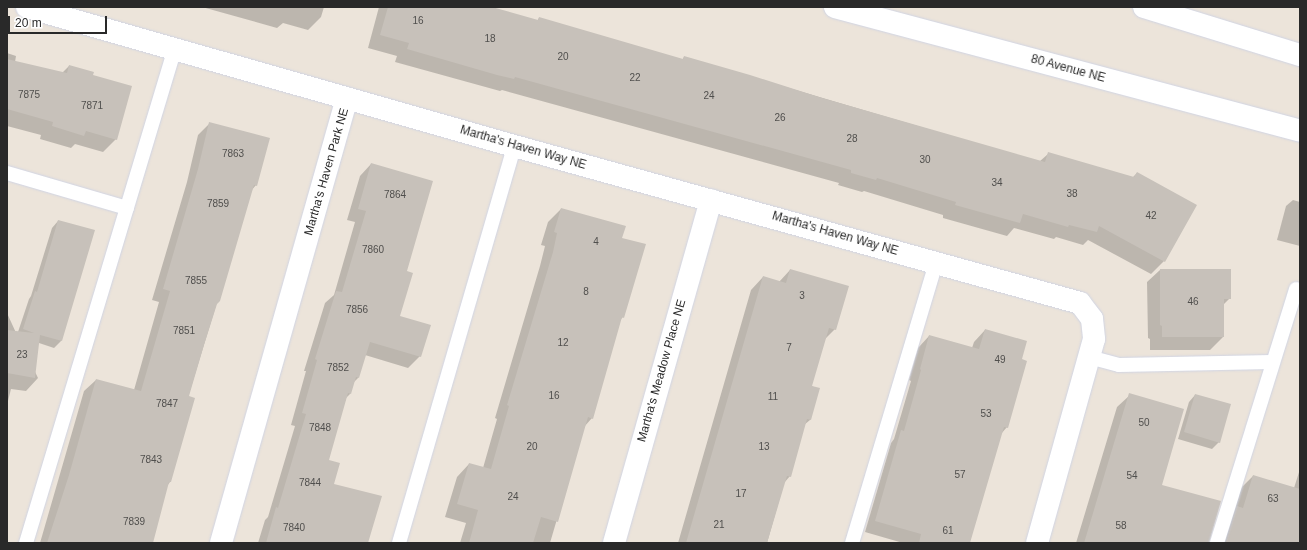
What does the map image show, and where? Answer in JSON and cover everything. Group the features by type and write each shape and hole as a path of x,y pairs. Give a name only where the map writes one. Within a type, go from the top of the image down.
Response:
{"street":[{"name":"Martha's Haven Park NE","path":"27,7 347,98 221,543"},
{"name":"80 Avenue NE","path":"835,7 1300,131"},
{"path":"1144,7 1300,55"},
{"name":"Martha's Haven Way NE","path":"347,98 514,146 1080,303 1092,319 1094,339 1037,543"},
{"path":"1246,116 1300,142"},
{"name":"Martha's Meadow Place NE","path":"614,543 711,200"}],"lane":[{"path":"26,543 175,48"},
{"path":"399,543 514,146"},
{"path":"7,173 127,208"},
{"path":"852,543 936,263"},
{"path":"1217,543 1272,362 1296,289"},
{"path":"1089,357 1119,366 1272,362"}],"building":[{"path":"388,7 492,7 538,20 539,17 683,59 684,56 822,98 1045,162 1048,152 1134,177 1137,172 1197,205 1165,262 1099,226 1097,232 1069,225 1068,227 1023,214 1020,223 955,205 956,202 877,178 876,180 851,173 851,170 515,77 514,79 497,75 407,49 409,43 380,35"},
{"path":"7,59 67,73 69,65 94,72 93,75 132,86 117,140 86,131 84,136 52,126 53,122 7,109"},
{"path":"209,122 270,138 257,186 254,185 220,301 217,304 189,396 195,398 171,482 169,482 153,543 47,543 69,475 96,379 141,391 170,291 163,289 198,169"},
{"path":"371,163 433,181 407,271 413,273 400,316 431,325 421,357 370,342 359,378 356,377 351,394 348,393 329,460 340,463 334,484 382,496 368,543 266,543 306,414 302,413 317,360 315,359 336,291 342,292 366,211 358,209"},
{"path":"561,208 626,226 622,238 646,244 624,318 622,317 593,419 588,417 558,522 541,517 533,543 469,543 478,510 457,504 469,463 491,469 509,406 507,405 553,252 557,233 554,232"},
{"path":"58,220 95,230 62,341 40,335 35,378 7,373 7,330 34,333 23,329 35,291 37,292"},
{"path":"790,269 849,286 836,330 829,328 812,386 820,388 811,420 807,419 791,477 787,476 767,543 686,543 763,276 786,283"},
{"path":"1160,269 1231,269 1231,299 1224,299 1224,337 1162,337 1162,326 1160,325"},
{"path":"985,329 1027,341 1022,359 1027,361 1008,428 1004,427 970,543 919,543 921,534 875,521 901,430 904,431 929,335 979,349"},
{"path":"1129,393 1184,409 1162,485 1221,501 1209,543 1084,543"},
{"path":"1195,394 1231,404 1220,443 1184,432"},
{"path":"1253,475 1300,489 1300,543 1226,543 1237,506 1243,508"}]}
